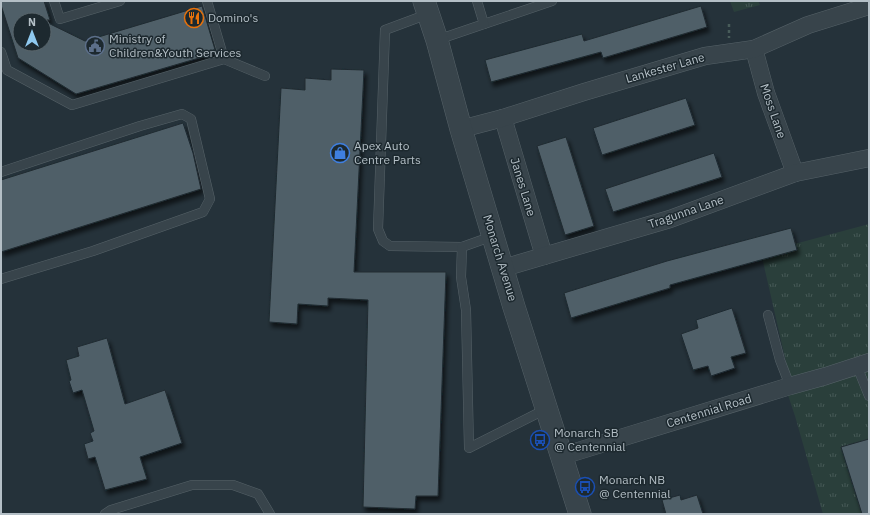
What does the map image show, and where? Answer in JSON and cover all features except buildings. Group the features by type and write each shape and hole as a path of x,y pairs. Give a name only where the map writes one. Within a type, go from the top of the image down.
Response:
{"street":[{"name":"Lankester Lane","path":"461,130 705,56 754,49 808,25 869,6"},
{"name":"Monarch Avenue","path":"426,8 437,40 461,130 493,236 580,514"},
{"name":"Moss Lane","path":"754,49 766,93 795,173"},
{"name":"Janes Lane","path":"503,118 544,256"},
{"name":"Tragunna Lane","path":"503,268 670,219 795,173 869,158"},
{"name":"Centennial Road","path":"562,456 863,364"}],"lane":[{"path":"54,1 60,19 120,1"},
{"path":"208,1 224,59"},
{"path":"477,1 484,24"},
{"path":"437,40 552,1"},
{"path":"426,8 385,30 378,229 383,242 390,246 462,247 493,236"},
{"path":"1,52 7,70 72,105 224,59 265,76"},
{"path":"1,172 140,126 182,114 191,119 210,199 204,212 92,251 1,279"},
{"path":"462,247 461,277 466,310 469,448 546,409"},
{"path":"768,315 780,360 790,386"},
{"name":"Centennial Road","path":"863,364 869,396"},
{"path":"105,514 111,510 192,485 233,485 258,494 270,514"}],"green space":[{"path":"730,1 758,1 760,5 734,12"},
{"path":"869,224 869,514 823,514 795,416 781,374 788,371 761,253"}],"place":[{"name":"Domino's","path":"194,18"},
{"name":"Ministry of Children&Youth Services","path":"95,46"},
{"name":"Apex Auto Centre Parts","path":"340,153"},
{"name":"Monarch SB @ Centennial","path":"540,440"},
{"name":"Monarch NB @ Centennial","path":"585,487"}]}
